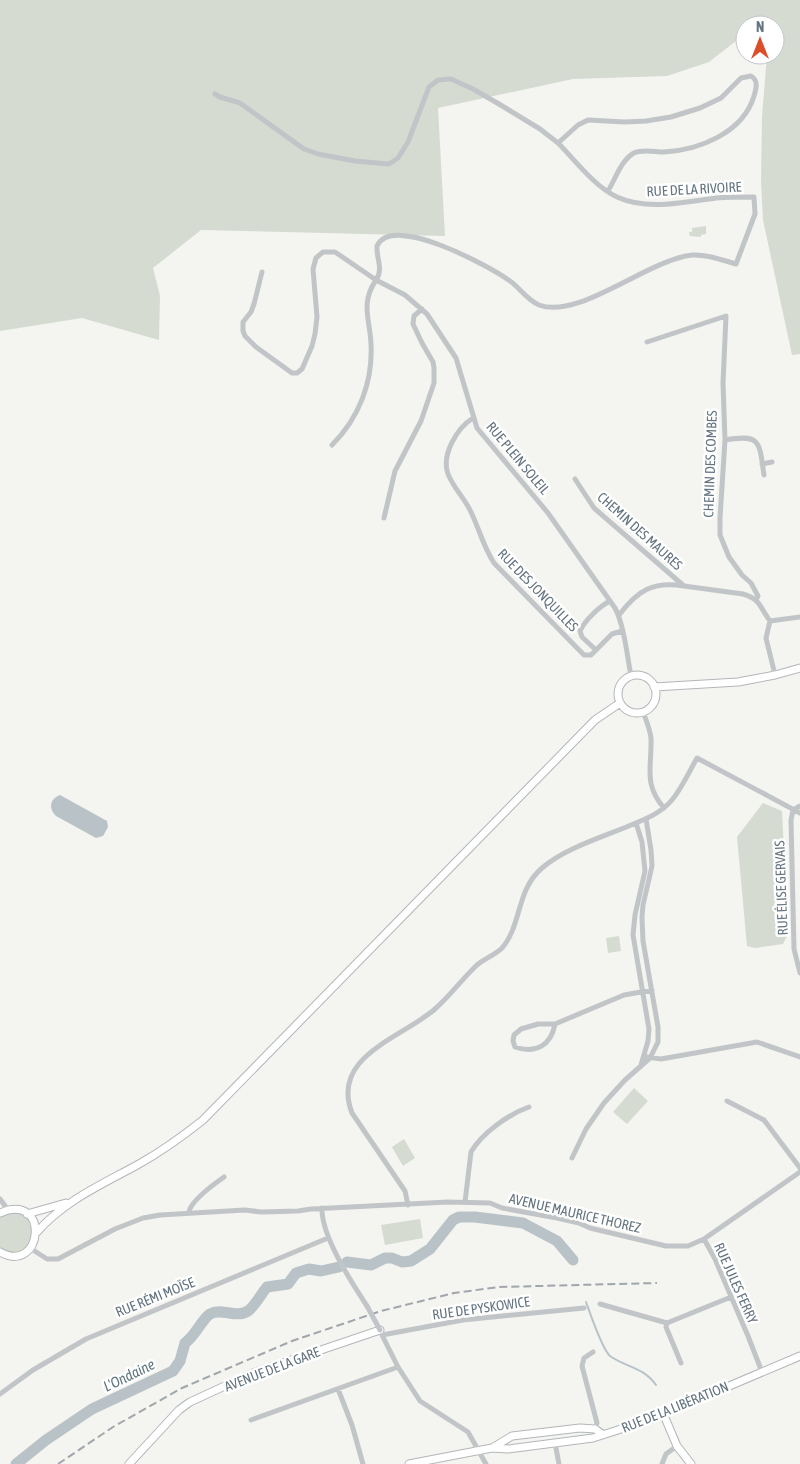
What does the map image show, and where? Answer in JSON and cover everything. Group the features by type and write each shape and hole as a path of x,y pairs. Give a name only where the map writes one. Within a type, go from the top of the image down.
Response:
{"main road":[{"path":"654,687 738,682 800,668"},
{"path":"631,676 643,676 650,680 654,687 656,695 653,704 643,712 630,712 620,703 619,687 624,680 631,676"},
{"path":"36,1232 47,1220 71,1201 166,1148 203,1120 595,720 620,703"},
{"path":"28,1214 71,1201"},
{"path":"0,1213 8,1210 22,1211 28,1214 35,1225 36,1232 35,1241 24,1253 17,1256 9,1256 0,1252"},
{"name":"AVENUE DE LA GARE","path":"129,1464 179,1410 190,1402 253,1373 381,1333"},
{"name":"RUE DE LA LIBÉRATION","path":"409,1464 429,1462 492,1448 508,1449 593,1438 645,1422 800,1356"},
{"path":"663,1413 678,1446 692,1464"},
{"path":"492,1448 512,1436 582,1428 595,1429 602,1434"}],"street":[{"path":"558,143 578,125 588,120 635,122 671,117 711,103 731,89 741,78 751,76 754,78 756,89 753,100 730,129 709,141 681,150 665,152 638,151 632,154 624,163 608,191"},
{"name":"RUE DE LA RIVOIRE","path":"214,94 240,103 304,149 318,154 355,161 389,164 398,158 408,142 429,87 438,80 451,79 474,89 544,132 608,191 628,201 652,205 718,198 754,197 755,214 736,264 706,256 681,257 661,264 581,302 548,307 532,301 508,279 448,248 412,237 389,236 380,240 377,246 380,266 379,276 376,280"},
{"name":"RUE PLEIN SOLEIL","path":"262,272 251,312 243,322 243,332 256,347 292,374 302,369 315,334 317,316 313,269 319,254 329,251 335,252 356,268 405,295 422,309 456,358 477,428 548,513 619,615 631,676"},
{"path":"332,445 350,423 367,387 371,365 367,299 376,280"},
{"path":"384,518 396,471 421,421 434,383 433,362 413,324 414,316 422,309"},
{"name":"CHEMIN DES COMBES","path":"647,342 726,316 723,383 725,440 720,535 729,557 742,575 752,583 758,596 756,600 770,621"},
{"name":"RUE DES JONQUILLES","path":"473,418 466,422 456,436 449,452 447,468 469,508 486,551 494,563 584,655 591,655 596,650"},
{"path":"725,440 745,437 756,442 759,446 764,475"},
{"path":"762,464 772,462"},
{"name":"CHEMIN DES MAURES","path":"575,479 594,508 684,586 742,594 751,596 756,600"},
{"path":"619,615 638,594 650,587 673,584 684,586"},
{"path":"610,601 603,605 584,625 580,631 582,637 596,650 612,634 622,632"},
{"path":"774,675 766,638 770,621 800,617"},
{"path":"643,712 651,736 650,780 654,797 664,808"},
{"path":"408,1204 405,1190 352,1113 347,1101 346,1089 350,1075 363,1059 434,1010 478,965 501,948 510,934 524,891 544,866 570,851 646,819 664,808 676,794 697,758 800,813"},
{"path":"793,810 800,806"},
{"name":"RUE ÉLISE GERVAIS","path":"793,810 791,820 792,877 797,939 794,949 800,973"},
{"path":"572,1158 586,1129 604,1103 640,1068 658,1042 652,990 643,941 642,917 652,866 646,819"},
{"path":"636,823 645,857 645,871 635,915 634,935 648,1029 647,1057"},
{"path":"792,877 800,879"},
{"path":"555,1024 550,1040 534,1050 515,1047 514,1035 521,1029 538,1024 555,1024 624,995 652,990"},
{"path":"647,1057 661,1059 757,1042 800,1057"},
{"path":"727,1101 764,1120 800,1170"},
{"path":"465,1202 474,1147 515,1112 529,1106"},
{"name":"AVENUE MAURICE THOREZ","path":"30,1248 47,1258 58,1258 103,1234 151,1216 189,1212 298,1211 322,1208 465,1202 490,1203 502,1208 579,1223 590,1228 666,1246 688,1246 704,1239 800,1170"},
{"path":"189,1212 190,1206 204,1192 224,1177"},
{"path":"0,1199 8,1210"},
{"path":"322,1208 323,1225 328,1238 367,1306 398,1367 420,1401 468,1432 486,1464"},
{"name":"RUE RÉMI MOÏSE","path":"0,1394 33,1370 86,1340 328,1238"},
{"name":"RUE JULES FERRY","path":"704,1239 711,1250 762,1372"},
{"path":"600,1304 666,1323 731,1297"},
{"name":"RUE DE PYSKOWICE","path":"381,1333 463,1320 584,1308"},
{"path":"666,1323 681,1363"},
{"path":"594,1352 582,1361 584,1376 598,1423 595,1429"},
{"path":"251,1420 398,1367"},
{"path":"338,1389 352,1425 363,1464"},
{"path":"555,1443 559,1464"},
{"path":"662,1464 666,1454 678,1446"}],"shaded area":[{"path":"0,0 800,0 800,354 792,355 763,220 761,181 762,117 766,65 785,65 785,15 735,15 735,42 709,62 667,76 573,79 438,108 445,236 201,230 153,268 160,296 159,340 82,318 0,331"},
{"path":"706,226 706,234 701,235 701,237 690,236 689,232 692,232 692,228"},
{"path":"60,795 107,821 108,827 103,836 96,838 56,816 53,813 51,804"},
{"path":"763,803 782,811 788,934 783,944 755,948 747,946 737,837"},
{"path":"619,936 621,951 608,953 606,938"},
{"path":"634,1088 648,1101 627,1124 613,1112"},
{"path":"404,1139 415,1158 403,1166 392,1147"},
{"path":"13,1212 24,1216 30,1222 32,1231 31,1239 26,1246 19,1251 10,1252 0,1248 0,1217"},
{"path":"420,1219 423,1238 385,1245 381,1225"}],"waterway":[{"path":"347,1262 371,1265 385,1258 392,1258 402,1262 411,1261 430,1249 453,1220 459,1217 523,1223 557,1241 573,1260"},
{"name":"L'Ondaine","path":"16,1464 46,1440 92,1409 173,1371 180,1361 185,1343 210,1314 215,1312 243,1313 253,1306 267,1287 288,1284 296,1273 309,1269 321,1271 339,1267"},
{"path":"586,1302 600,1339 610,1356 646,1374 656,1385"}],"railway":[{"path":"58,1464 113,1427 182,1388 292,1341 381,1311 454,1293 499,1287 657,1283"}]}
